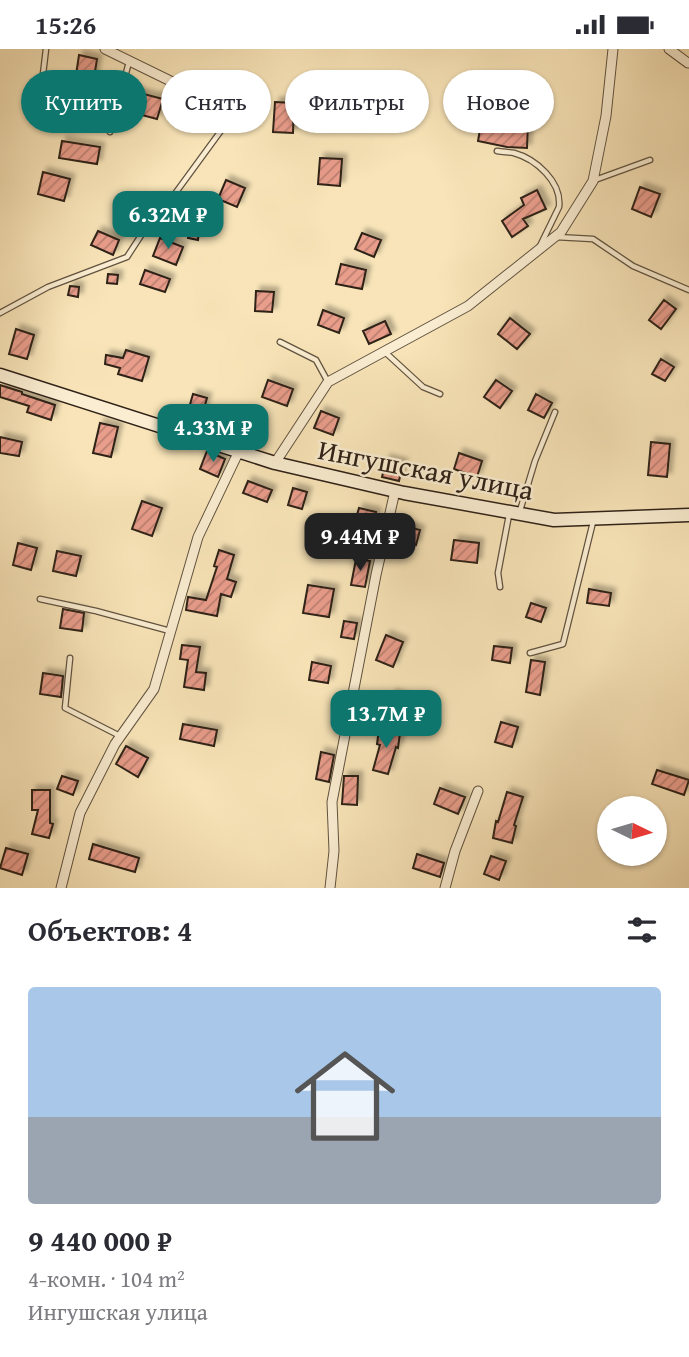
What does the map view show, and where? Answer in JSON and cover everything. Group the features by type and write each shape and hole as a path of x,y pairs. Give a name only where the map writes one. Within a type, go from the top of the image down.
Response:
{"street":[{"path":"104,49 161,77"},
{"path":"275,463 328,382 468,306 561,232 593,181 606,116 613,49"},
{"path":"669,49 688,63"},
{"name":"Ингушская улица","path":"0,375 275,463 395,491 554,520 689,515"},
{"path":"61,888 80,813 120,736 154,689 198,537 239,451"},
{"path":"330,888 334,851 332,802 395,491"},
{"path":"444,888 478,791"}],"lane":[{"path":"43,70 46,49"},
{"path":"127,70 129,62"},
{"path":"0,313 48,287 127,257 153,217 174,195 219,133"},
{"path":"497,151 517,154 533,162 552,180 558,193 559,207 537,253"},
{"path":"593,181 650,160"},
{"path":"555,237 593,239 633,266 689,290"},
{"path":"280,342 316,360 328,382"},
{"path":"384,351 424,387 440,394"},
{"path":"500,587 498,573 514,513 555,412"},
{"path":"530,653 563,644 594,518"},
{"path":"40,600 96,611 171,632"},
{"path":"70,658 65,708 120,736"}],"building":[{"path":"79,55 97,59 95,70 77,70"},
{"path":"147,95 161,98 157,119 147,116"},
{"path":"275,102 285,103 285,133 273,132"},
{"path":"479,133 528,133 527,148 478,141"},
{"path":"62,141 100,147 97,164 59,158"},
{"path":"320,158 342,159 340,186 318,184"},
{"path":"43,172 70,179 64,201 38,194"},
{"path":"226,180 245,188 237,207 218,199"},
{"path":"640,187 660,194 651,217 632,209"},
{"path":"537,190 546,209 523,219 528,226 512,237 502,221 524,205 521,198"},
{"path":"190,229 199,231 198,240 188,238"},
{"path":"98,231 119,240 113,255 91,245"},
{"path":"362,233 381,240 374,257 355,249"},
{"path":"160,238 183,247 176,265 153,256"},
{"path":"341,264 366,270 362,289 336,284"},
{"path":"145,270 170,279 165,292 140,284"},
{"path":"108,274 118,275 117,284 107,283"},
{"path":"70,286 79,287 78,297 68,295"},
{"path":"256,291 274,292 272,312 255,311"},
{"path":"664,300 676,309 661,329 649,320"},
{"path":"323,310 344,318 339,333 318,325"},
{"path":"510,318 530,334 517,349 498,334"},
{"path":"385,321 391,334 369,344 363,331"},
{"path":"16,329 34,335 27,359 9,354"},
{"path":"126,350 149,357 142,381 118,374 120,368 105,364 106,355 123,358"},
{"path":"661,359 674,367 665,381 652,374"},
{"path":"268,380 293,389 287,406 262,397"},
{"path":"496,380 512,391 500,408 484,397"},
{"path":"0,385 55,405 51,420 27,412 29,406 0,397"},
{"path":"193,394 207,398 201,419 187,415"},
{"path":"536,394 552,403 544,418 528,410"},
{"path":"321,411 339,418 333,435 314,428"},
{"path":"100,423 118,427 111,457 93,453"},
{"path":"0,437 22,442 19,456 0,453"},
{"path":"651,442 670,444 667,477 648,475"},
{"path":"207,451 225,459 218,477 200,469"},
{"path":"459,453 482,461 477,477 454,469"},
{"path":"386,459 403,463 399,481 382,477"},
{"path":"248,481 272,490 267,502 243,493"},
{"path":"293,488 307,492 302,509 288,505"},
{"path":"142,501 162,508 152,536 132,529"},
{"path":"359,508 376,512 372,526 355,522"},
{"path":"399,525 420,530 416,545 395,539"},
{"path":"332,526 354,530 351,551 329,547"},
{"path":"454,540 479,543 477,563 451,560"},
{"path":"18,543 37,548 31,570 13,565"},
{"path":"219,550 234,555 227,579 236,582 231,597 221,594 217,616 186,610 188,597 206,600 217,567 214,566"},
{"path":"57,551 81,556 76,576 53,571"},
{"path":"356,559 370,561 365,587 351,585"},
{"path":"308,585 334,589 329,617 303,613"},
{"path":"589,589 611,593 609,606 587,603"},
{"path":"531,603 546,608 541,622 526,617"},
{"path":"63,609 84,613 82,631 60,628"},
{"path":"344,621 357,623 354,639 341,637"},
{"path":"386,635 403,642 393,667 376,660"},
{"path":"182,645 200,647 196,672 206,673 204,690 184,687 188,660 180,659"},
{"path":"494,646 512,648 510,663 492,660"},
{"path":"531,660 545,662 540,695 526,692"},
{"path":"312,662 331,666 328,683 309,680"},
{"path":"43,673 63,676 61,697 40,694"},
{"path":"392,694 407,699 403,715 387,711"},
{"path":"501,722 518,727 512,747 495,742"},
{"path":"183,724 217,730 214,746 180,739"},
{"path":"379,729 400,733 398,748 396,747 388,774 373,770 380,745 377,744"},
{"path":"126,746 148,758 138,777 116,764"},
{"path":"321,752 334,755 329,782 316,779"},
{"path":"657,770 689,780 684,795 652,784"},
{"path":"62,776 78,781 73,795 57,789"},
{"path":"344,776 358,776 357,805 342,804"},
{"path":"440,788 465,797 458,814 434,804"},
{"path":"32,790 50,790 50,823 53,824 49,838 32,834 38,810 32,810"},
{"path":"507,792 523,797 514,825 512,843 493,838"},
{"path":"93,844 139,858 135,872 89,859"},
{"path":"6,848 28,854 22,875 0,868"},
{"path":"417,854 444,863 440,877 413,868"},
{"path":"491,856 506,861 499,880 484,874"}]}
